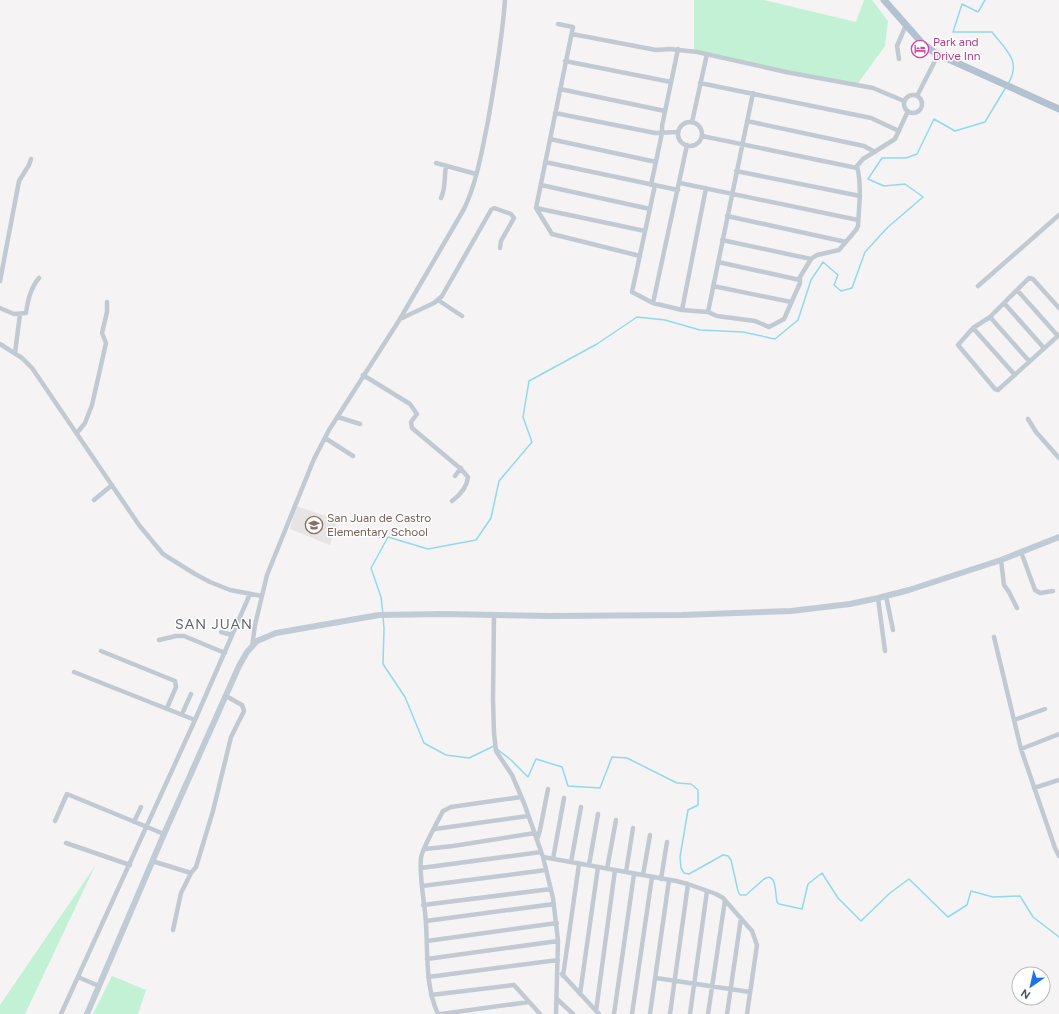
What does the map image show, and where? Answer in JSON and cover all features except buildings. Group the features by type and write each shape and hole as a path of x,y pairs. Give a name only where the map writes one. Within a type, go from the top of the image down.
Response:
{"main road":[{"path":"884,0 928,48 938,55 1059,109"}],"street":[{"path":"252,647 255,625 267,574 314,459 338,416 400,319 464,209 476,174 485,137 494,89 505,0"},
{"path":"558,24 573,27 536,208 552,234 640,256"},
{"path":"899,59 897,46 906,25"},
{"path":"572,34 656,50 678,49 707,54 786,72 873,88 904,101"},
{"path":"678,49 656,162 650,208 632,292 653,303 682,310 708,312 717,316 756,321 769,327 784,319 800,283 800,277 811,259 817,255 839,250 856,230 858,226 860,196 860,180 857,166 863,159 892,141 899,131 908,112"},
{"path":"692,122 707,54"},
{"path":"917,96 938,55"},
{"path":"565,61 671,82"},
{"path":"700,83 871,118 899,131"},
{"path":"560,89 665,111"},
{"path":"708,312 753,93"},
{"path":"908,96 917,96 922,102 921,108 916,112 908,112 904,107 904,101 908,96"},
{"path":"555,114 655,133 678,132"},
{"path":"747,121 864,146 875,152"},
{"path":"692,122 700,126 702,136 697,144 687,145 682,142 678,132 682,125 692,122"},
{"path":"702,136 857,168"},
{"path":"550,139 656,162"},
{"path":"653,303 687,145"},
{"path":"0,281 19,181 31,159"},
{"path":"545,162 678,190"},
{"path":"436,163 476,174"},
{"path":"441,198 444,188 446,166"},
{"path":"736,171 860,196"},
{"path":"680,183 858,220"},
{"path":"541,185 650,208"},
{"path":"682,310 706,188"},
{"path":"400,319 431,305 444,293 491,210 494,208 511,214 514,218 500,243 500,248"},
{"path":"536,208 645,231"},
{"path":"978,286 1059,215"},
{"path":"727,216 846,242"},
{"path":"722,240 811,259"},
{"path":"718,262 800,280"},
{"path":"0,308 20,314 26,313 29,297 35,283 39,278"},
{"path":"1017,290 1059,335 998,390 958,345 973,328 990,316 1028,278 1031,278 1059,308"},
{"path":"713,286 791,302"},
{"path":"438,300 462,316"},
{"path":"77,433 85,423 92,405 106,342 102,333 107,312 107,302"},
{"path":"1004,303 1044,348"},
{"path":"15,353 20,314"},
{"path":"990,316 1029,361"},
{"path":"973,328 1015,374"},
{"path":"0,344 28,363 37,374 139,525 163,554 210,582 230,590 262,596"},
{"path":"364,375 410,404 417,414 411,422 412,428 461,468 468,477 468,481 464,489 459,496 452,501"},
{"path":"338,416 360,424"},
{"path":"1028,419 1036,432 1059,458"},
{"path":"325,438 353,456"},
{"path":"455,476 461,468"},
{"path":"94,500 112,485"},
{"path":"86,1014 152,861 246,652 257,641 276,633 389,614 682,615 791,611 850,604 909,590 1001,560 1059,537"},
{"path":"1021,552 1035,590 1040,593 1053,591"},
{"path":"1001,560 1004,585 1017,608"},
{"path":"61,1014 196,720 250,594"},
{"path":"886,596 893,630"},
{"path":"878,598 885,651"},
{"path":"494,615 494,733 496,751 512,775 521,797 543,857 551,889 557,923 558,941 556,1014"},
{"path":"221,632 232,636"},
{"path":"159,640 176,636 184,636 225,653"},
{"path":"994,637 1021,749 1059,856"},
{"path":"101,651 175,681 176,687 167,708"},
{"path":"74,672 196,720"},
{"path":"182,714 191,694"},
{"path":"173,930 181,893 191,873 196,867 213,811 231,737 244,711 242,705 226,696"},
{"path":"1014,720 1045,709"},
{"path":"1021,749 1059,734"},
{"path":"1034,788 1059,780"},
{"path":"537,840 548,789"},
{"path":"55,821 67,794 164,834"},
{"path":"438,1014 431,995 428,977 426,921 423,905 421,856 443,811 451,807 521,797"},
{"path":"553,859 564,798"},
{"path":"134,822 142,807"},
{"path":"571,862 581,807"},
{"path":"589,866 598,814"},
{"path":"435,829 528,816"},
{"path":"607,869 616,820"},
{"path":"626,872 633,828"},
{"path":"425,849 535,833"},
{"path":"643,875 650,835"},
{"path":"661,879 667,842"},
{"path":"66,843 130,865"},
{"path":"421,868 541,852"},
{"path":"543,857 688,884 716,894 725,900 752,931 757,945 747,1014"},
{"path":"152,861 191,873"},
{"path":"563,976 579,864"},
{"path":"580,994 598,867"},
{"path":"422,886 546,870"},
{"path":"597,1012 615,870"},
{"path":"614,1014 634,874"},
{"path":"632,1014 652,877"},
{"path":"650,1014 670,880"},
{"path":"670,1014 688,884"},
{"path":"423,905 551,889"},
{"path":"690,1014 706,891"},
{"path":"708,1014 725,900"},
{"path":"426,921 554,904"},
{"path":"727,1014 741,918"},
{"path":"427,941 557,923"},
{"path":"427,958 558,941"},
{"path":"428,977 558,960"},
{"path":"558,970 597,1012"},
{"path":"78,977 99,986"},
{"path":"656,978 750,992"},
{"path":"431,995 514,985 540,1014"},
{"path":"557,999 573,1014"},
{"path":"441,1014 529,1002"}],"shaded area":[{"name":"San Juan de Castro Elementary School","path":"296,506 338,520 330,545 290,529"}],"green space":[{"path":"694,0 764,0 856,22 864,0 872,0 888,21 885,46 856,86 694,50"},
{"path":"95,866 25,1014 0,1014 0,1005"},
{"path":"112,976 146,990 138,1014 93,1014"}],"waterway":[{"path":"985,0 978,12 962,4 953,32 992,32 1007,50 1013,62 1012,76 1008,84"},
{"path":"383,614 381,597 371,568 388,537 428,549 476,540 491,518 499,481 532,442 523,417 529,381 597,344 637,317 665,320 700,330 743,332 775,339 798,320 811,280 823,262 838,275 834,285 841,291 852,288 865,252 888,227 923,197 905,184 884,186 868,179 882,158 906,158 917,154 934,119 955,131 985,122 1006,87"},
{"path":"383,617 383,664 405,697 424,743 446,755 469,758 494,746"},
{"path":"497,749 511,760 528,777 536,759 562,767 568,786 600,788 612,757 627,758 677,783 691,784 698,790 698,805 688,810 680,857 681,868 684,873 689,874 723,855 728,856 731,860 740,895 746,895 768,877 771,878 775,884 777,902 779,904 802,909 808,884 822,873 838,898 861,921 890,893 909,879 948,917 967,905 971,891 993,897 1020,896 1033,917 1059,937"}],"place":[{"name":"Park and Drive Inn","path":"920,49"},
{"name":"San Juan de Castro Elementary School","path":"314,525"}],"district":[{"name":"SAN JUAN","path":"214,624"}]}
